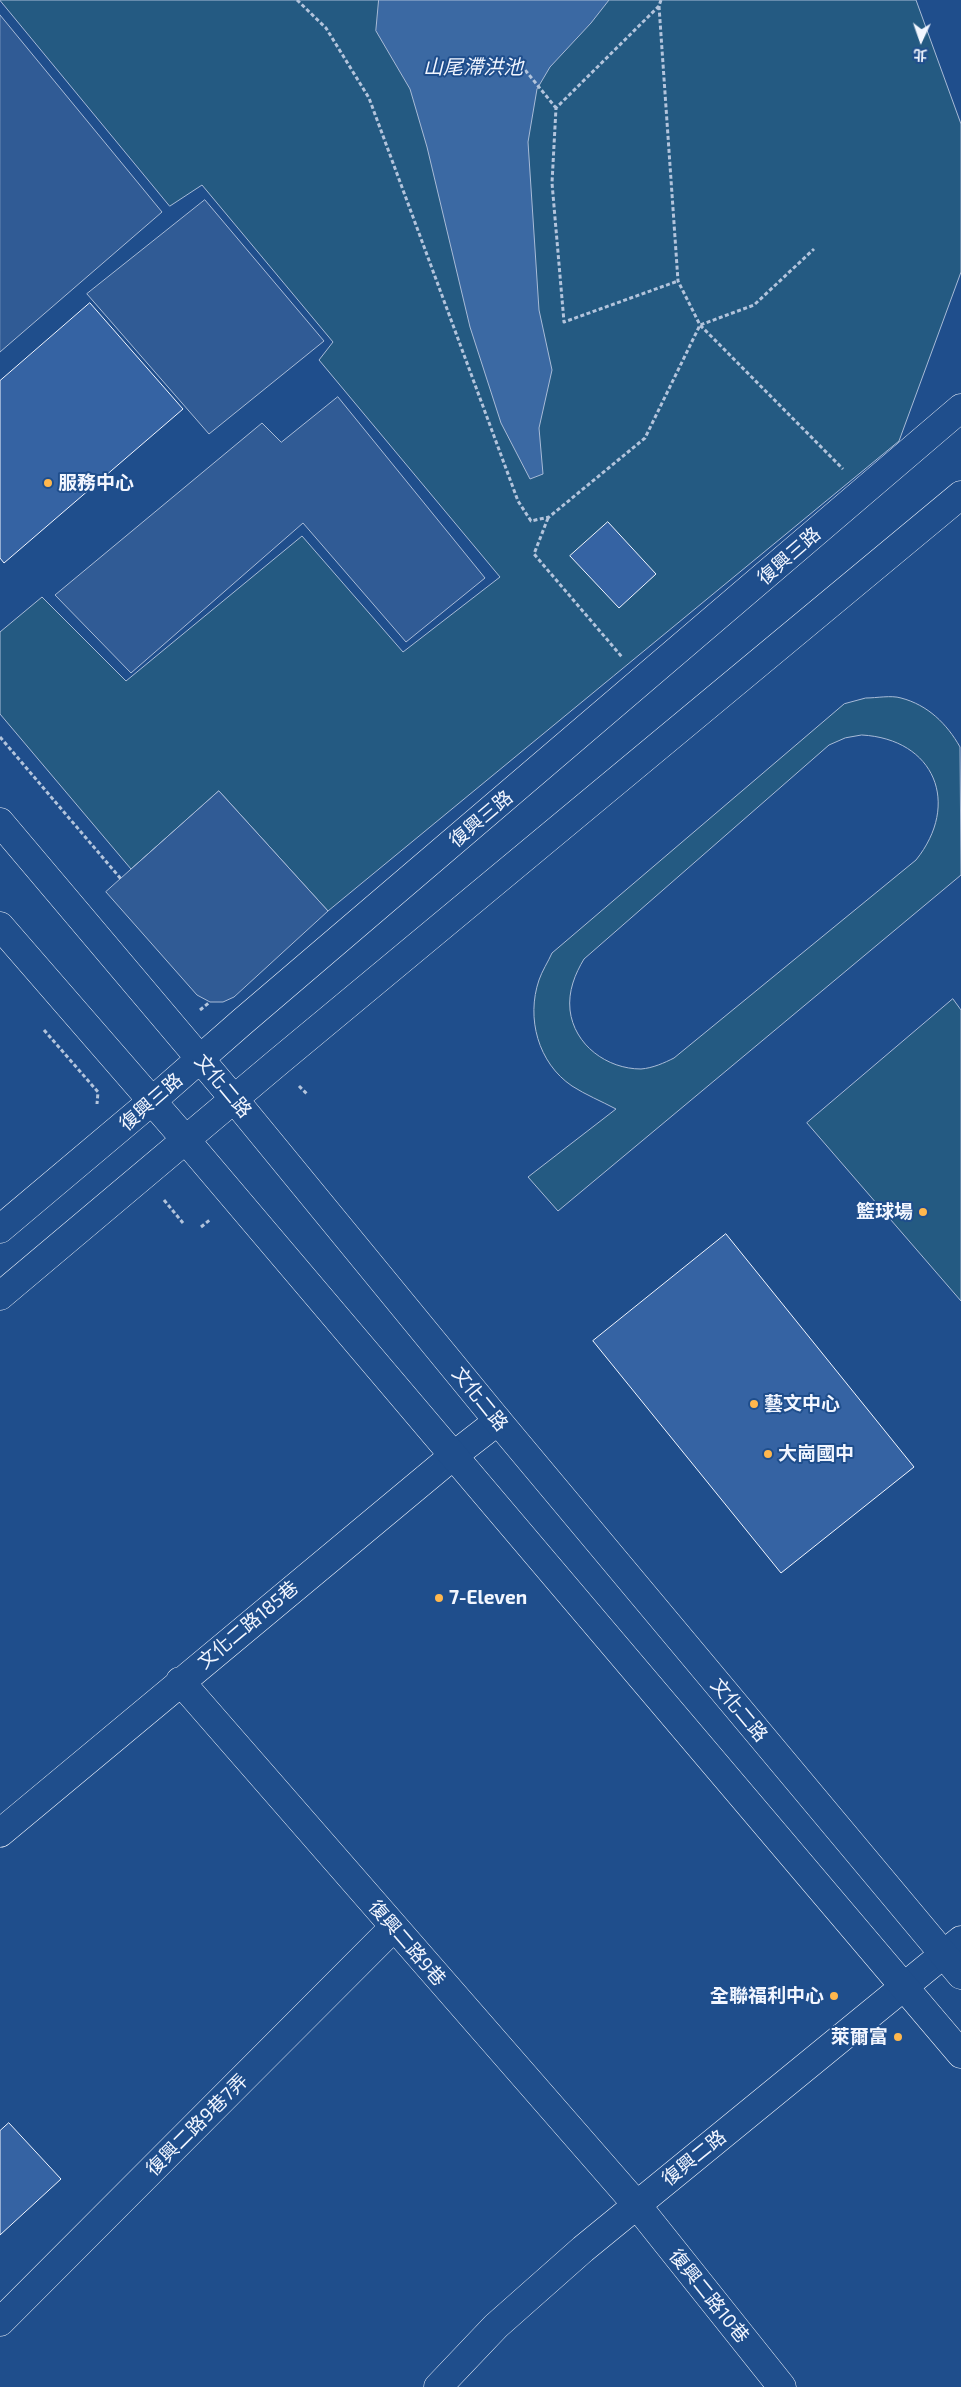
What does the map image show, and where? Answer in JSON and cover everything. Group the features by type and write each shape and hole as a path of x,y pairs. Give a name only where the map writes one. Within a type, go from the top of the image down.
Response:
{"street":[{"name":"復興三路","path":"0,1229 961,408"},
{"path":"0,1296 234,1098 961,495"},
{"name":"文化二路","path":"0,822 234,1098 498,1421 955,1957"},
{"path":"0,926 185,1139 961,2054"},
{"name":"文化二路185巷","path":"0,1833 180,1681 498,1421"},
{"name":"復興二路9巷","path":"180,1681 636,2204"},
{"name":"復興二路9巷7弄","path":"0,2322 394,1928"},
{"name":"復興二路","path":"438,2387 496,2326 636,2204 905,1988 955,1957"},
{"name":"復興二路10巷","path":"636,2204 782,2387"}],"path":[{"path":"297,0 326,28 370,98 518,501 531,521 549,517 645,438 700,325 754,305 814,249"},
{"path":"661,0 659,6 678,281 700,325 864,491"},
{"path":"556,108 659,6"},
{"path":"517,60 556,108 552,183 564,322 678,281"},
{"path":"549,517 534,554 642,682"},
{"path":"0,737 120,879"},
{"path":"39,1024 98,1092 97,1111"}],"shaded area":[{"path":"0,0 916,0 961,124 961,272 899,441 328,911 219,791 131,869 0,714 0,632 42,597 126,681 302,536 403,652 500,577 319,360 333,342 202,185 170,206"},
{"path":"0,15 162,212 0,352"},
{"path":"205,200 324,341 209,434 87,294"},
{"path":"338,397 485,578 406,642 303,523 131,673 55,595 262,423 281,442"},
{"path":"888,697 897,697 911,701 936,716 955,739 960,747 961,875 558,1211 528,1177 616,1109 572,1086 560,1076 543,1052 535,1024 535,995 539,980 552,953 844,704 866,698","holes":["862,735 887,739 908,748 923,762 933,778 938,797 937,817 930,839 916,860 674,1058 650,1068 641,1069 616,1065 594,1053 578,1034 570,1010 570,996 573,983 584,959 829,745 845,738"]},
{"path":"219,791 328,911 234,997 223,1002 210,1002 197,995 106,892"},
{"name":"籃球場","path":"953,999 961,1010 961,1301 807,1123"}],"water":[{"name":"山尾滯洪池","path":"379,0 609,0 591,23 550,67 537,89 528,142 539,310 552,370 539,428 543,474 530,479 501,423 470,327 427,147 410,89 376,31"}],"building":[{"name":"服務中心","path":"90,303 183,409 4,563 0,558 0,381"},
{"path":"608,522 656,574 619,608 570,556"},
{"name":"藝文中心","path":"726,1234 914,1467 781,1573 593,1341"},
{"path":"9,2123 61,2179 0,2235 0,2131"}],"place":[{"name":"服務中心","path":"48,483"},
{"name":"籃球場","path":"923,1212"},
{"name":"藝文中心","path":"754,1404"},
{"name":"大崗國中","path":"768,1454"},
{"name":"7-Eleven","path":"439,1598"},
{"name":"全聯福利中心","path":"834,1996"},
{"name":"萊爾富","path":"898,2037"}]}
